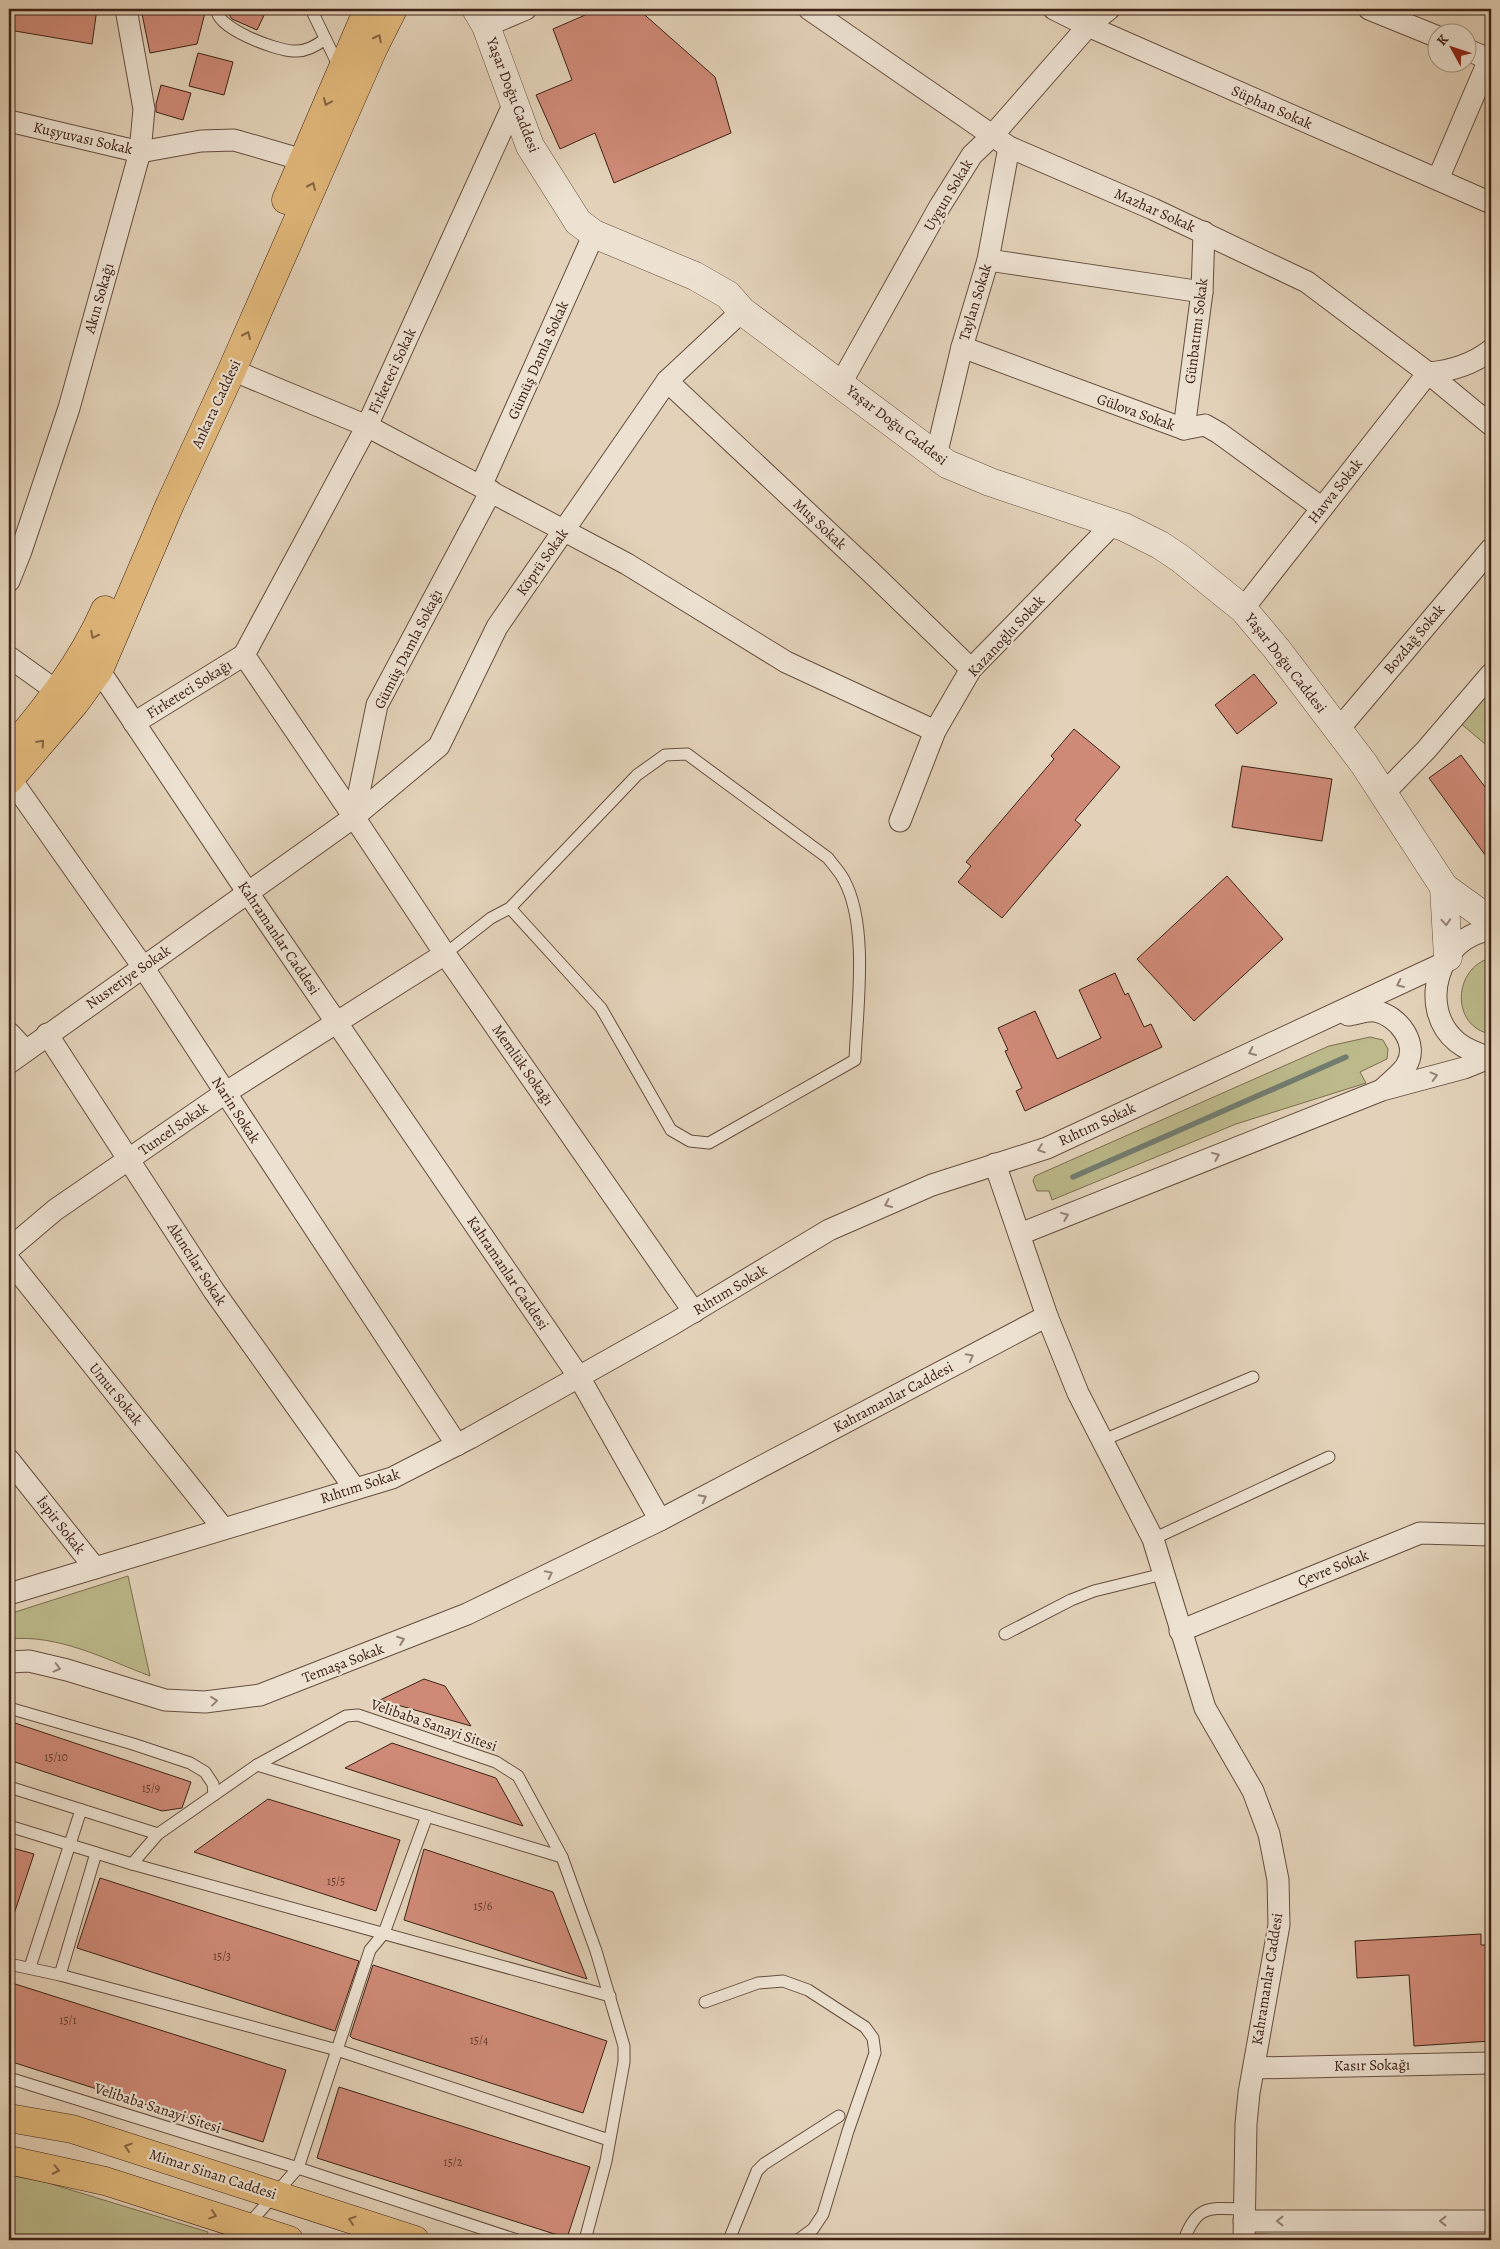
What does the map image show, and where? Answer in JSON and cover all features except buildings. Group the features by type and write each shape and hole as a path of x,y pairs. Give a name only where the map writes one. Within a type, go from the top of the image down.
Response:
{"main road":[{"name":"Ankara Caddesi","path":"9,770 75,703 90,664 107,606 368,9"},
{"name":"Ankara Caddesi","path":"9,770 58,692 90,664 166,512 232,370 373,49 393,9"},
{"name":"Mimar Sinan Caddesi","path":"9,2118 72,2129 415,2240"},
{"path":"9,2160 105,2181 289,2240"}],"street":[{"name":"Akın Sokağı","path":"9,581 21,551 69,408 140,152 144,109 126,9"},
{"path":"481,18 526,9"},
{"name":"Mazhar Sokak","path":"809,9 1000,142 1204,232 1307,282 1428,373 1491,425"},
{"name":"Süphan Sokak","path":"1054,9 1088,26 1491,203"},
{"name":"Uygun Sokak","path":"841,384 951,187 972,155 1000,142 1088,26 1109,9"},
{"path":"1369,9 1428,33"},
{"name":"Yaşar Doğu Caddesi","path":"481,18 530,146 578,222 594,234 696,276 728,295 742,311 936,456 964,472 1114,523 1160,545 1181,560 1243,609 1276,648 1338,730 1383,794 1444,887"},
{"path":"1438,179 1491,58 1478,53"},
{"name":"Firketeci Sokak","path":"514,103 367,426 627,564 786,662 935,731"},
{"name":"Kuşyuvası Sokak","path":"9,121 140,152 201,141 234,140 303,160"},
{"name":"Taylan Sokak","path":"936,456 962,347 988,260 1000,142"},
{"name":"Günbatımı Sokak","path":"1184,429 1202,292 1204,232"},
{"name":"Gümüş Damla Sokak","path":"486,489 594,234"},
{"path":"988,260 1202,292"},
{"name":"Köprü Sokak","path":"248,893 354,817 439,746 497,627 667,381 742,311"},
{"name":"Gülova Sokak","path":"962,347 1184,429 1205,425 1219,433 1322,508"},
{"path":"1428,373 1453,369 1476,360 1491,350"},
{"path":"232,370 367,426 244,655"},
{"name":"Havva Sokak","path":"1243,609 1428,373"},
{"name":"Muş Sokak","path":"667,381 875,576 971,670"},
{"name":"Gümüş Damla Sokağı","path":"354,817 378,705 486,489"},
{"name":"Kazanoğlu Sokak","path":"900,821 935,731 971,670 1114,523"},
{"name":"Bozdağ Sokak","path":"1338,730 1491,548"},
{"name":"Firketeci Sokağı","path":"134,723 244,655"},
{"name":"Memlük Sokağı","path":"244,655 445,954 694,1312"},
{"path":"9,657 58,692"},
{"name":"Kahramanlar Caddesi","path":"90,664 134,723 579,1377 660,1520 1047,1316"},
{"path":"1383,794 1426,750 1491,674"},
{"name":"Narin Sokak","path":"9,770 143,966 458,1445"},
{"path":"1444,887 1491,921"},
{"path":"1444,887 1446,960"},
{"name":"Nusretiye Sokak","path":"17,1057 248,893"},
{"path":"1491,930 1467,937 1453,949 1436,983 1436,1002 1443,1023 1456,1041 1474,1053 1491,1058"},
{"name":"Tuncel Sokak","path":"9,1249 55,1210 225,1093 336,1021 445,954"},
{"name":"Rıhtım Sokak","path":"9,1594 392,1478 458,1445 694,1312 830,1230 932,1184 1046,1148 1446,960"},
{"path":"1326,1018 1374,1011 1392,1018 1406,1034 1411,1054 1406,1067 1382,1090"},
{"path":"9,1033 17,1057"},
{"name":"Akıncılar Sokak","path":"48,1034 214,1291 355,1489"},
{"path":"1020,1234 1382,1090 1464,1068 1491,1058"},
{"name":"Kahramanlar Caddesi","path":"995,1164 1047,1316 1078,1393 1153,1539 1205,1708 1253,1791 1269,1834 1278,1880 1279,1925 1246,2124 1244,2223"},
{"name":"Umut Sokak","path":"9,1260 223,1528"},
{"name":"İspir Sokak","path":"9,1460 95,1568"},
{"name":"Temaşa Sokak","path":"9,1662 29,1661 58,1668 165,1700 205,1702 260,1695 467,1614 660,1520"},
{"name":"Çevre Sokak","path":"1180,1631 1420,1533 1447,1532 1491,1535"},
{"name":"Kasır Sokağı","path":"1254,2068 1491,2063"},
{"path":"1244,2223 1491,2221"}],"lane":[{"path":"217,9 219,18 228,26 249,38 280,49 302,51 325,39"},
{"path":"311,9 340,71"},
{"path":"445,954 491,918 510,908 637,775 665,755 688,754 828,858 844,880 854,906 859,937 855,1060 709,1143 690,1141 671,1130 601,1008 510,908"},
{"path":"1101,1441 1253,1377"},
{"path":"1153,1539 1329,1457"},
{"path":"1005,1634 1071,1600 1094,1591 1163,1574"},
{"path":"9,1708 133,1744 190,1763 205,1772 213,1784 214,1795"},
{"name":"Velibaba Sanayi Sitesi","path":"132,1864 158,1834 214,1795 258,1765 346,1716 358,1715 496,1762 518,1776 562,1857 596,1951 624,2046 624,2062 606,2161 585,2240"},
{"path":"258,1765 562,1857"},
{"path":"9,1787 158,1834"},
{"path":"30,1967 81,1810"},
{"path":"247,2226 298,2168 370,1950 384,1933 427,1816"},
{"path":"9,1826 132,1864 610,1996"},
{"path":"60,1975 96,1853"},
{"path":"9,1964 30,1967 337,2050 609,2140"},
{"path":"705,2002 758,1983 783,1981 808,1990 865,2027 873,2038 875,2053 848,2131 823,2214 806,2239"},
{"name":"Velibaba Sanayi Sitesi","path":"9,2078 298,2168 517,2240"},
{"path":"729,2240 757,2171 764,2164 840,2116"},
{"path":"1184,2240 1190,2222 1204,2212 1214,2208 1244,2223"}],"shaded area":[{"path":"1487,689 1491,693 1491,749 1459,722"},
{"path":"1491,958 1491,1034 1478,1029 1468,1020 1463,1009 1461,997 1463,984 1469,973 1478,964"},
{"path":"1370,1037 1383,1040 1388,1049 1387,1059 1360,1072 1366,1083 1236,1124 1052,1200 1049,1191 1037,1191 1033,1181 1035,1176 1329,1046"},
{"path":"128,1576 150,1676 81,1649 63,1644 27,1638 9,1639 9,1614"},
{"path":"9,2175 45,2182 208,2232 206,2240 9,2240"},
{"path":"1244,2233 1304,2236 1467,2236 1467,2240 1244,2240"}],"waterway":[{"path":"1073,1177 1346,1057"}]}
